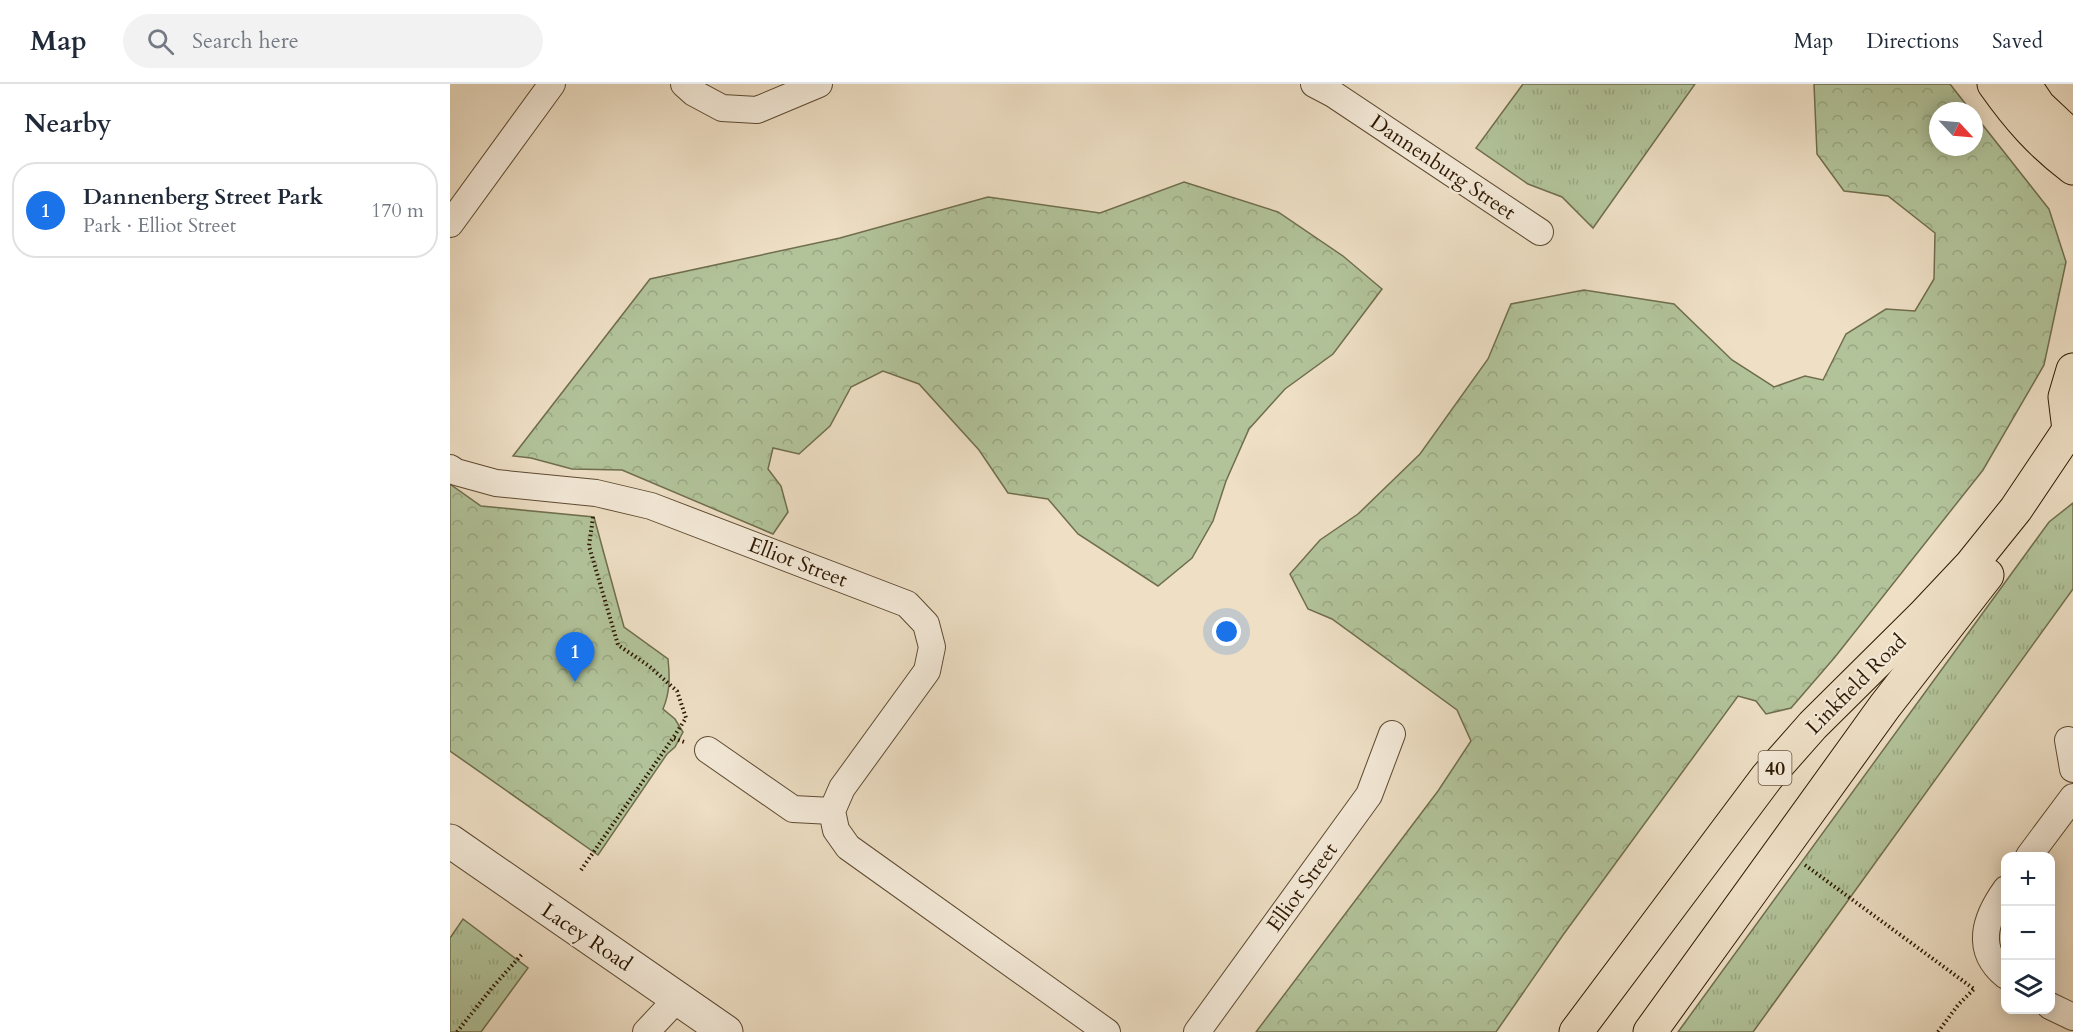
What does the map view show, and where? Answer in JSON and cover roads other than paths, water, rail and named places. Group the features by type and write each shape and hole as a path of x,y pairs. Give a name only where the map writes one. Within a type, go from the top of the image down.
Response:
{"main road":[{"path":"1995,84 2017,117 2049,150 2073,168"},
{"path":"2032,95 2073,107"},
{"path":"2032,95 2073,138"},
{"path":"2072,437 2065,397 2073,370"},
{"name":"Linkfield Road","path":"1650,1032 1885,706 1962,608 2072,437"},
{"name":"Linkfield Road","path":"1576,1032 1767,777 1813,725 1971,566 2072,437"}],"street":[{"path":"450,224 552,84"},
{"path":"684,84 694,93 722,108 758,110 819,84"},
{"name":"Dannenburg Street","path":"1314,84 1333,94 1540,232"},
{"name":"Elliot Street","path":"450,468 456,472 495,483 596,493 651,506 907,604 926,624 932,646 927,671 842,788 832,811"},
{"name":"Elliot Street","path":"1197,1032 1369,795 1392,734"},
{"path":"2068,740 2073,769"},
{"path":"708,750 793,809 832,811 836,830 848,847 1107,1032"},
{"path":"2033,852 2073,797"},
{"name":"Lacey Road","path":"450,841 726,1032"},
{"path":"2001,898 1987,924 1985,939 1993,963 2001,973"},
{"path":"646,1032 677,999"},
{"path":"2055,1008 2073,1017"}],"place":[{"name":"Dannenberg Street Park","path":"575,682"}]}
